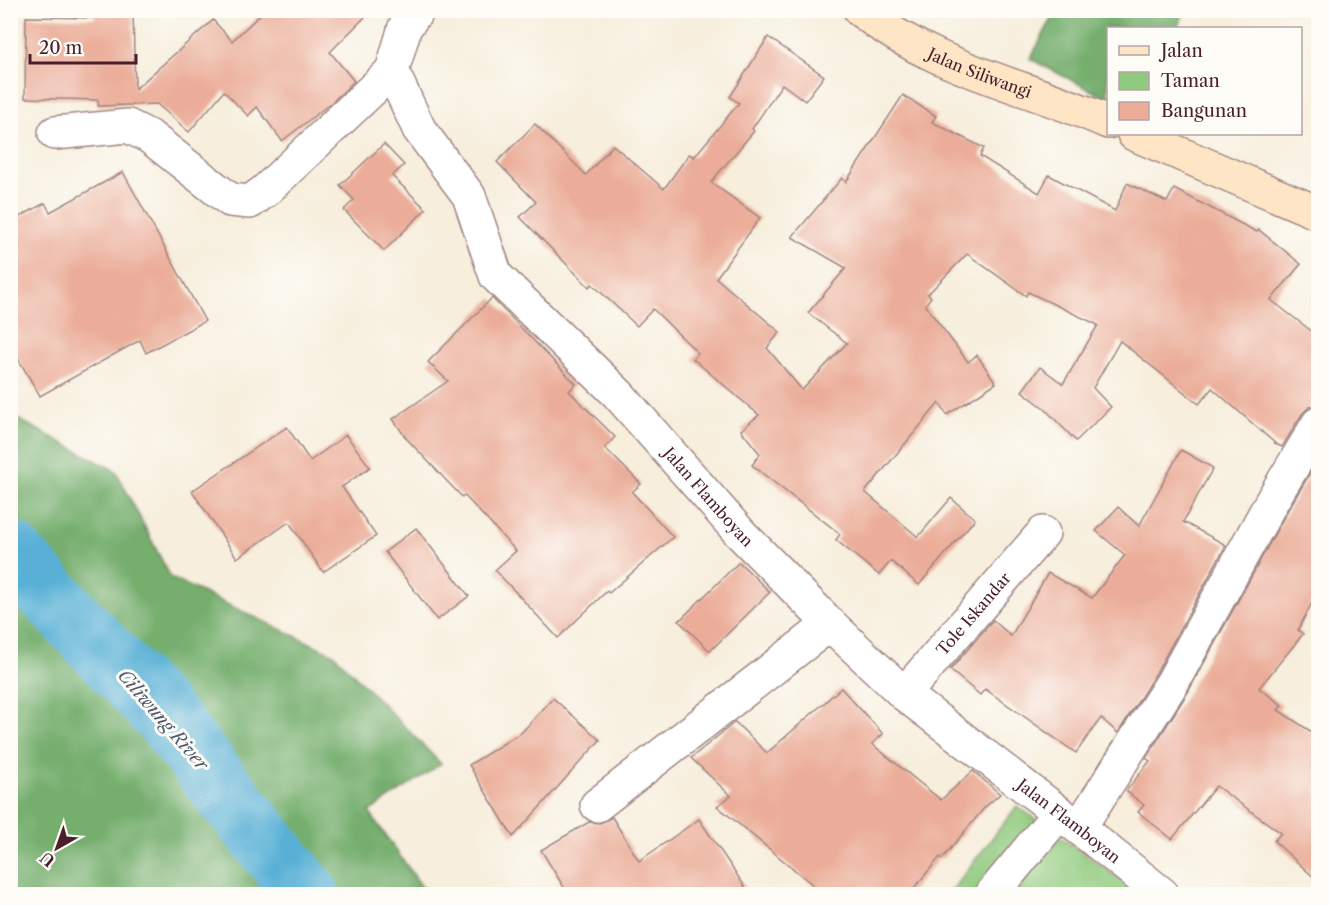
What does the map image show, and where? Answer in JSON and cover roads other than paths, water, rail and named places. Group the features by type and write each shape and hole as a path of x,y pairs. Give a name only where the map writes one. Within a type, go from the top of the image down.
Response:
{"main road":[{"name":"Jalan Siliwangi","path":"878,17 930,55 1107,122"},
{"path":"1136,135 1318,213"}],"street":[{"path":"55,133 128,126 150,137 230,200 250,202 265,191 392,71 405,27 418,10"},
{"name":"Jalan Flamboyan","path":"392,71 418,129 469,196 496,276 618,394 741,534 830,624 904,694 1162,894"},
{"path":"992,894 1069,820 1172,683 1273,499 1318,424"},
{"name":"Tole Iskandar","path":"904,694 1043,533"},
{"path":"597,805 830,624"}],"waterway":[{"name":"Ciliwung River","path":"10,553 164,716 307,894"}]}
